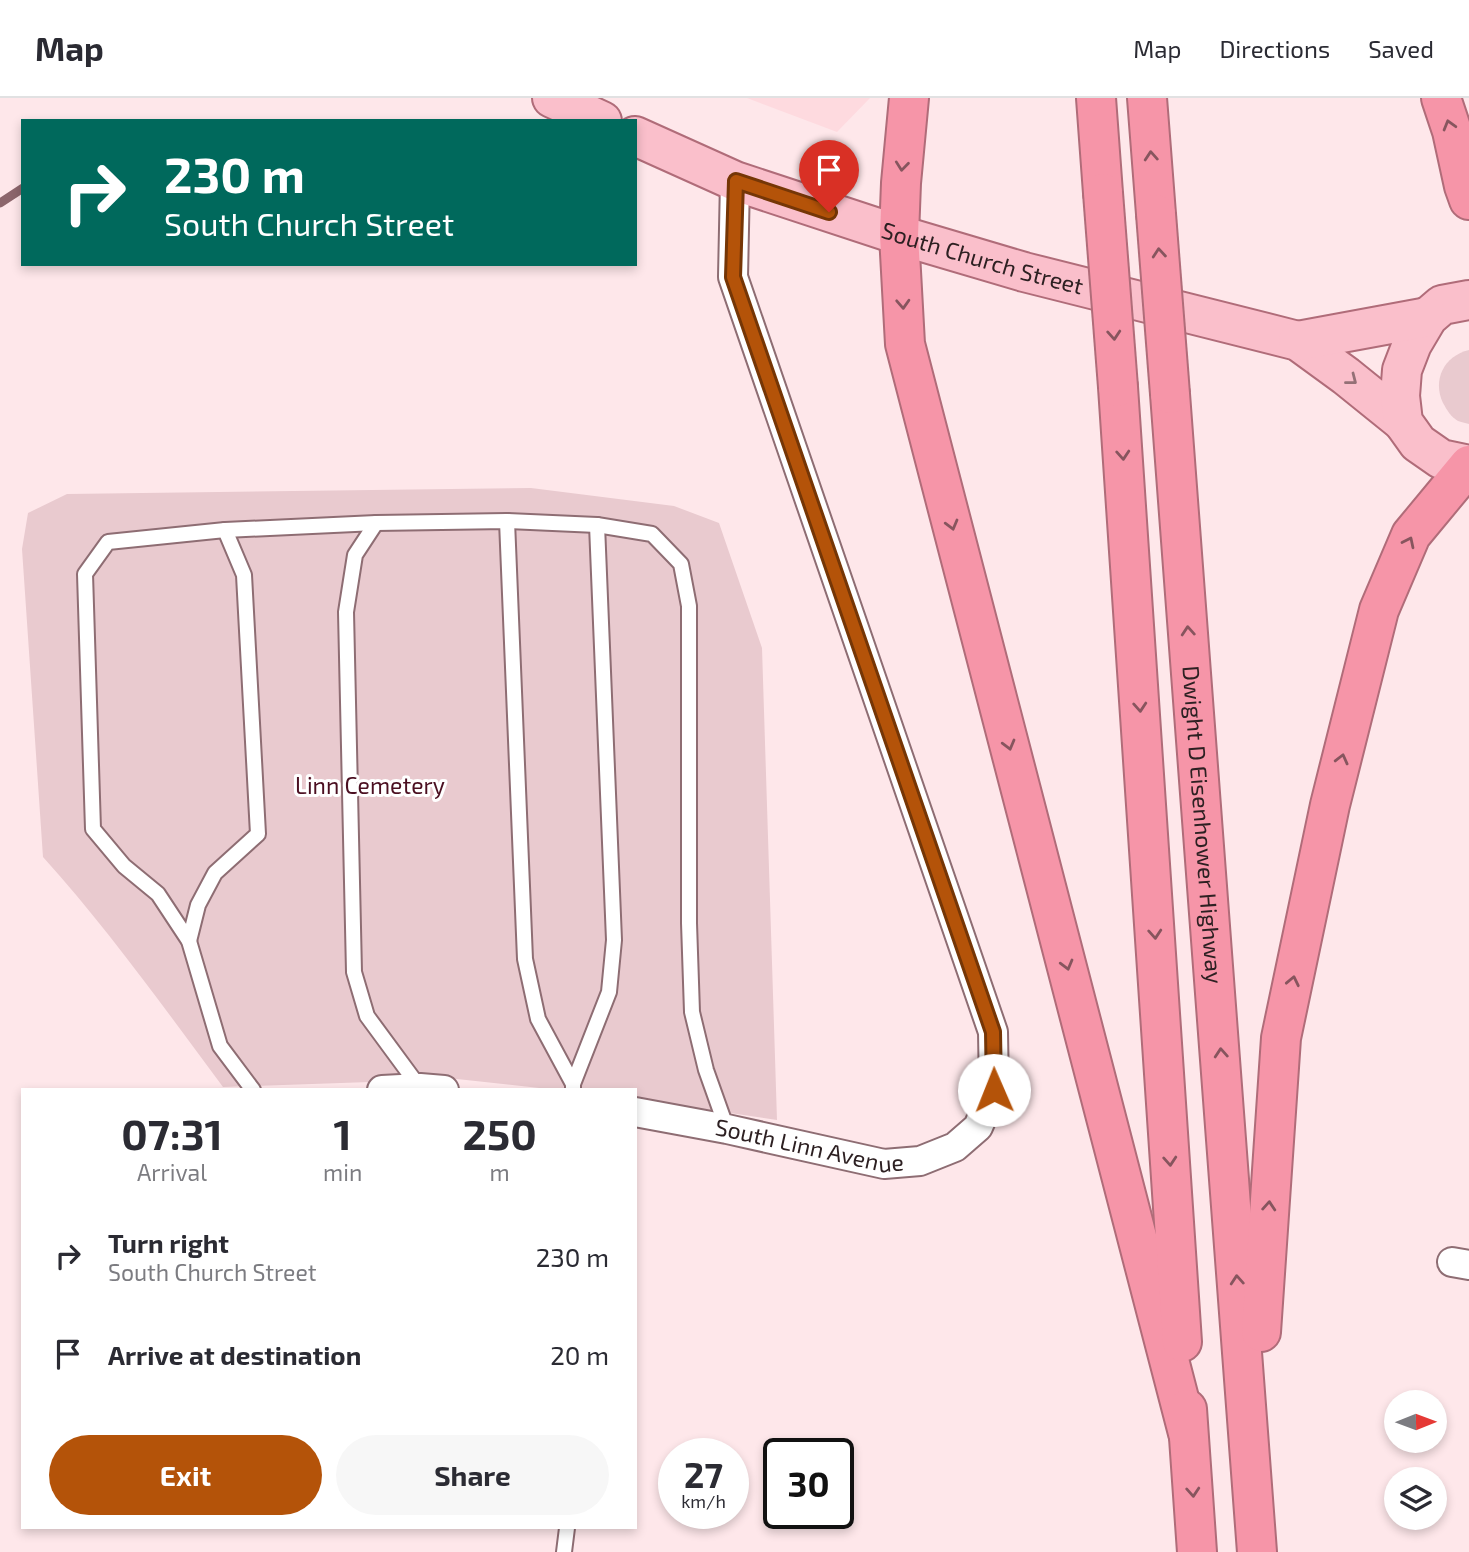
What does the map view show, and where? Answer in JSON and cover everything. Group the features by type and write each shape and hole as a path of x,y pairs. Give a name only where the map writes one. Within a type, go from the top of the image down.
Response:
{"highway":[{"path":"909,98 899,235 905,344 1188,1433"},
{"path":"1096,98 1198,1552"},
{"name":"Dwight D Eisenhower Highway","path":"1147,98 1257,1552"},
{"path":"1441,98 1469,200"},
{"path":"1251,1470 1281,1038 1330,805 1379,610 1411,535 1469,465"}],"main road":[{"path":"552,98 598,119"},
{"name":"South Church Street","path":"637,137 736,181 899,235 1024,272 1298,341 1403,422 1418,443 1441,459 1469,465"},
{"name":"South Church Street","path":"1298,341 1428,317 1441,306 1469,300"},
{"path":"1403,422 1400,396 1402,370 1412,344 1428,317"}],"street":[{"name":"South Linn Avenue","path":"637,1116 727,1129 884,1164 920,1161 955,1147 978,1128 994,1090 993,1032 733,277 736,181"}],"lane":[{"path":"507,521 525,959 538,1019 573,1087"},
{"path":"252,1088 220,1046 189,941 158,894 124,866 93,829 85,574 108,542 225,530 376,523 507,521 597,525 652,534 681,564 690,606 689,923 692,1012 706,1070 727,1129"},
{"path":"376,523 355,555 346,612 354,972 367,1016 431,1088"},
{"path":"573,1087 609,992 614,940 597,525"},
{"path":"189,941 198,905 215,873 258,834 244,575 225,530"},
{"path":"564,1552 567,1529"}],"shaded area":[{"path":"747,98 870,98 837,132"}],"green space":[{"path":"1469,350 1469,424 1458,421 1449,413 1443,403 1439,386 1442,370 1447,363"},
{"name":"Linn Cemetery","path":"531,488 674,506 719,523 762,648 777,1120 637,1099 637,1088 539,1088 457,1079 223,1087 113,941 43,857 22,549 28,513 67,494"}],"waterway":[{"path":"0,203 21,189"}],"route":[{"path":"829,212 736,181 733,277 993,1032 994,1090"}]}
